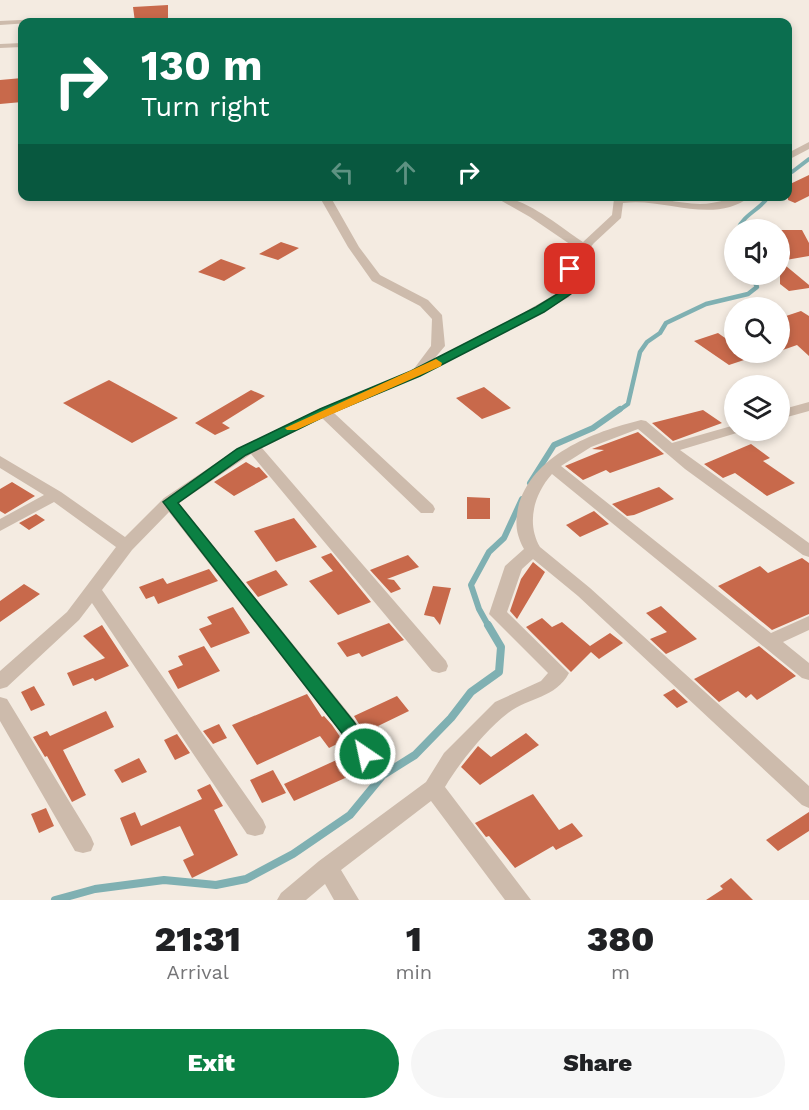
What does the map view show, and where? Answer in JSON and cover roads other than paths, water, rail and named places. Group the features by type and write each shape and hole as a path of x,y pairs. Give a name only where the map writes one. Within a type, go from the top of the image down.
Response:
{"street":[{"path":"0,23 18,22"},
{"path":"0,46 18,45"},
{"path":"792,155 809,145"},
{"path":"327,201 354,248 376,278 424,303 438,318 438,346 415,374"},
{"path":"507,201 534,215 585,249"},
{"path":"0,682 73,616 94,592 126,546 170,502 253,447 324,412 415,374 516,323 565,294 570,269 590,239 616,216 618,201"},
{"path":"649,201 688,208 738,201"},
{"path":"790,412 809,406"},
{"path":"324,412 427,509"},
{"path":"807,548 690,466 641,424 608,433 581,446 552,466 537,480 526,500 524,533 533,550 585,592 809,799"},
{"path":"669,448 724,432"},
{"path":"253,447 439,666"},
{"path":"0,461 56,495 126,546"},
{"path":"552,466 809,672"},
{"path":"0,526 56,495"},
{"path":"170,502 348,727 365,754"},
{"path":"289,900 432,788 451,759 502,707 548,686 560,673 498,614 514,566 533,550"},
{"path":"94,592 255,827"},
{"path":"770,641 809,622"},
{"path":"0,704 83,844"},
{"path":"432,788 519,900"},
{"path":"327,868 347,900"}],"waterway":[{"path":"792,172 809,159"},
{"path":"745,219 765,201"},
{"path":"618,411 628,404 640,352 647,342 660,333 666,323 706,304 748,294 757,287 756,285"},
{"path":"530,483 554,445 593,428 620,409"},
{"path":"489,627 479,609 471,585 489,552 504,538 522,499"},
{"path":"55,900 95,889 164,880 216,885 246,879 293,854 350,815 383,775 415,755 451,718 471,692 499,672 501,647 488,625"}]}
